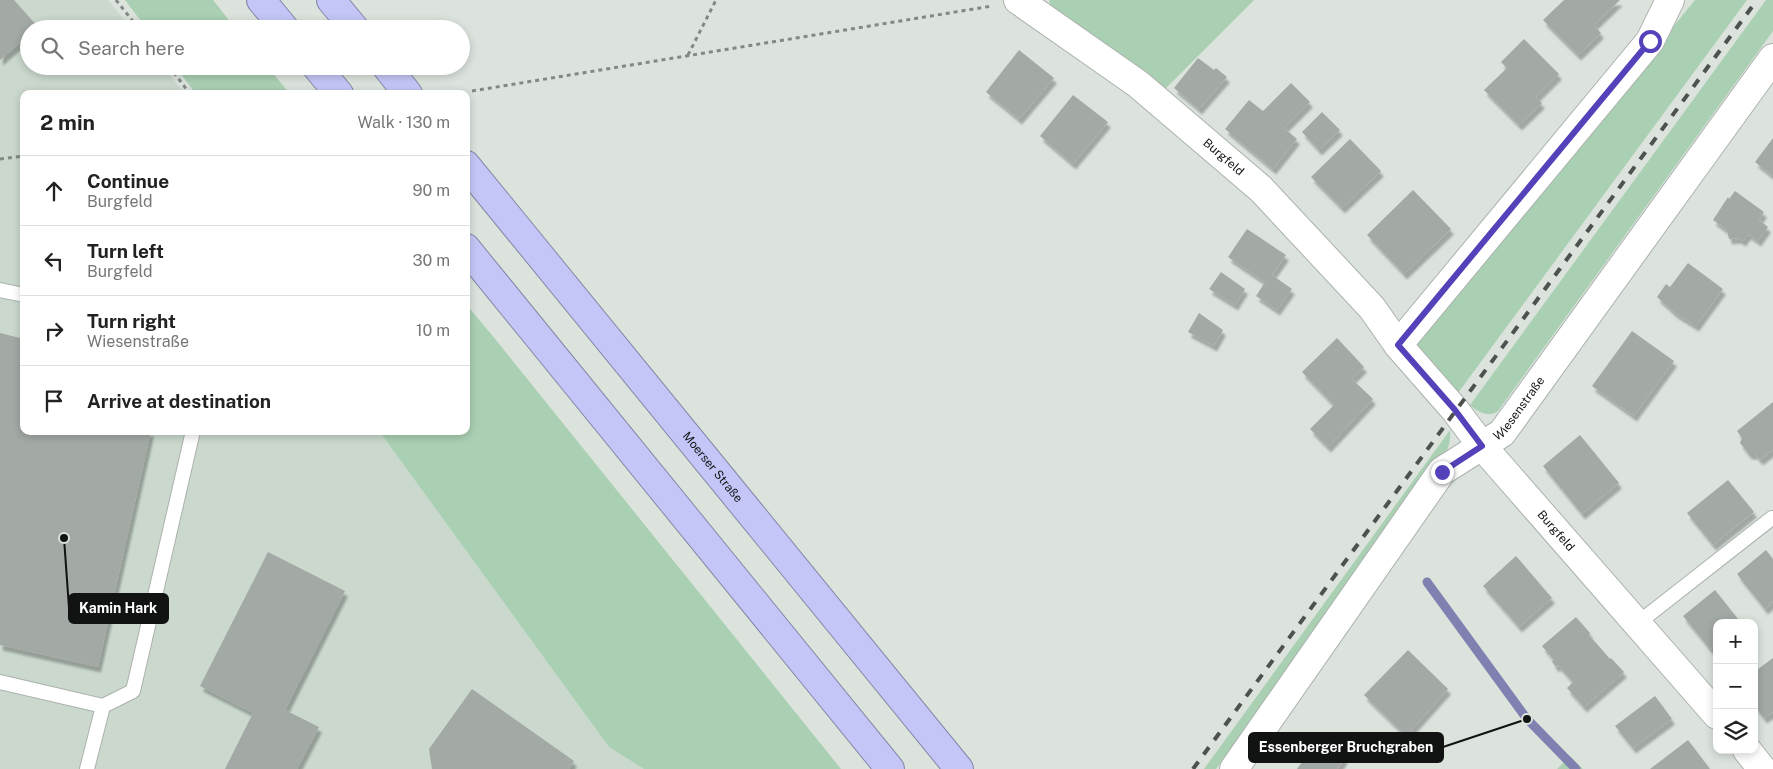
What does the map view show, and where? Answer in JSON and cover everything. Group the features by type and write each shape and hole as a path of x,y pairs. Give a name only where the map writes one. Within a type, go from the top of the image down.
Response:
{"highway":[{"path":"262,0 278,20"},
{"path":"331,0 348,20"},
{"path":"323,75 336,90"},
{"path":"393,75 405,90"},
{"name":"Moerser Straße","path":"470,170 959,769"},
{"path":"470,253 890,769"}],"street":[{"path":"1398,345 1650,41 1670,0"},
{"name":"Burgfeld","path":"1019,1 1138,84 1262,189 1372,308 1398,345 1455,410 1482,446 1713,710"},
{"name":"Wiesenstraße","path":"1234,769 1442,472 1502,433 1773,58"}],"lane":[{"path":"0,290 20,294"},
{"path":"0,682 103,706 133,691 192,435"},
{"path":"1638,623 1772,518"},
{"path":"87,769 103,706"}],"path":[{"path":"116,0 132,20"},
{"path":"687,55 716,0"},
{"path":"472,91 1019,1"},
{"path":"176,75 187,90"},
{"path":"0,159 20,156"}],"shaded area":[{"path":"0,0 108,0 125,20 20,20 20,75 170,75 182,90 20,90 20,435 382,435 609,747 644,769 0,769"}],"green space":[{"path":"125,0 213,0 229,20 140,20"},
{"path":"1050,0 1254,0 1162,92 1052,8"},
{"path":"1695,0 1747,0 1458,393 1416,343"},
{"path":"1766,0 1773,0 1773,31 1498,411 1487,414 1476,410 1470,405"},
{"path":"182,75 274,75 287,90 193,90"},
{"path":"470,309 841,769 644,769 609,747 382,435 470,435"},
{"path":"1450,430 1449,446 1438,465 1422,483 1216,769 1204,769"},
{"path":"1570,756 1583,769 1557,769"}],"building":[{"path":"0,0 14,0 32,20 20,20 20,43 0,60"},
{"path":"1564,0 1620,0 1594,25 1601,33 1578,55 1543,20"},
{"path":"1524,39 1559,74 1536,97 1542,103 1519,125 1484,90 1507,68 1501,62"},
{"path":"1019,50 1054,78 1019,119 986,92"},
{"path":"1198,58 1227,77 1199,109 1174,88"},
{"path":"1291,83 1310,102 1284,128 1297,139 1273,169 1225,129 1249,100 1263,111"},
{"path":"1073,95 1108,122 1073,164 1040,136"},
{"path":"1322,112 1340,130 1319,150 1302,132"},
{"path":"1773,138 1773,176 1755,162"},
{"path":"1350,139 1381,171 1342,208 1311,177"},
{"path":"1413,190 1451,229 1404,274 1367,235"},
{"path":"1735,191 1764,212 1759,220 1768,227 1758,241 1748,234 1743,241 1738,238 1729,239 1727,230 1713,220 1728,197 1729,199"},
{"path":"1247,229 1286,255 1272,275 1292,289 1277,310 1256,296 1265,282 1228,257"},
{"path":"1688,263 1723,289 1696,326 1675,313 1657,297 1666,284 1670,287"},
{"path":"1221,272 1245,289 1235,305 1209,289"},
{"path":"1199,313 1223,330 1214,346 1188,332"},
{"path":"1632,331 1674,361 1634,416 1592,386"},
{"path":"0,333 20,338 20,435 150,435 98,667 0,645"},
{"path":"1337,338 1364,367 1352,379 1373,399 1328,447 1310,429 1334,405 1302,372"},
{"path":"1773,402 1773,450 1760,460 1755,454 1749,454 1740,443 1742,438 1737,431"},
{"path":"1580,435 1619,483 1582,514 1543,466"},
{"path":"1728,480 1754,512 1713,545 1687,513"},
{"path":"1766,550 1773,559 1773,602 1765,609 1737,574"},
{"path":"268,552 345,591 285,710 319,727 297,769 225,769 253,713 200,686"},
{"path":"1516,556 1552,598 1519,627 1483,586"},
{"path":"1715,590 1738,619 1713,619 1713,647 1710,649 1683,616"},
{"path":"1576,617 1590,633 1589,635 1624,672 1584,707 1567,688 1573,682 1558,665 1556,667 1552,662 1554,660 1542,646"},
{"path":"1408,650 1448,689 1406,736 1364,695"},
{"path":"1773,658 1773,712 1764,718 1758,710 1758,669"},
{"path":"472,689 574,761 569,769 432,769 429,749"},
{"path":"1655,696 1672,719 1633,748 1615,726"},
{"path":"1319,739 1345,758 1337,769 1297,769"},
{"path":"1688,740 1710,769 1650,769"}],"waterway":[{"path":"1427,582 1527,719 1576,769"}],"railway":[{"path":"1193,769 1757,0"}],"place":[{"name":"Kamin Hark","path":"64,538"},
{"name":"Essenberger Bruchgraben","path":"1527,719"}],"route":[{"path":"1442,472 1482,446 1455,410 1398,345 1650,41"}]}
